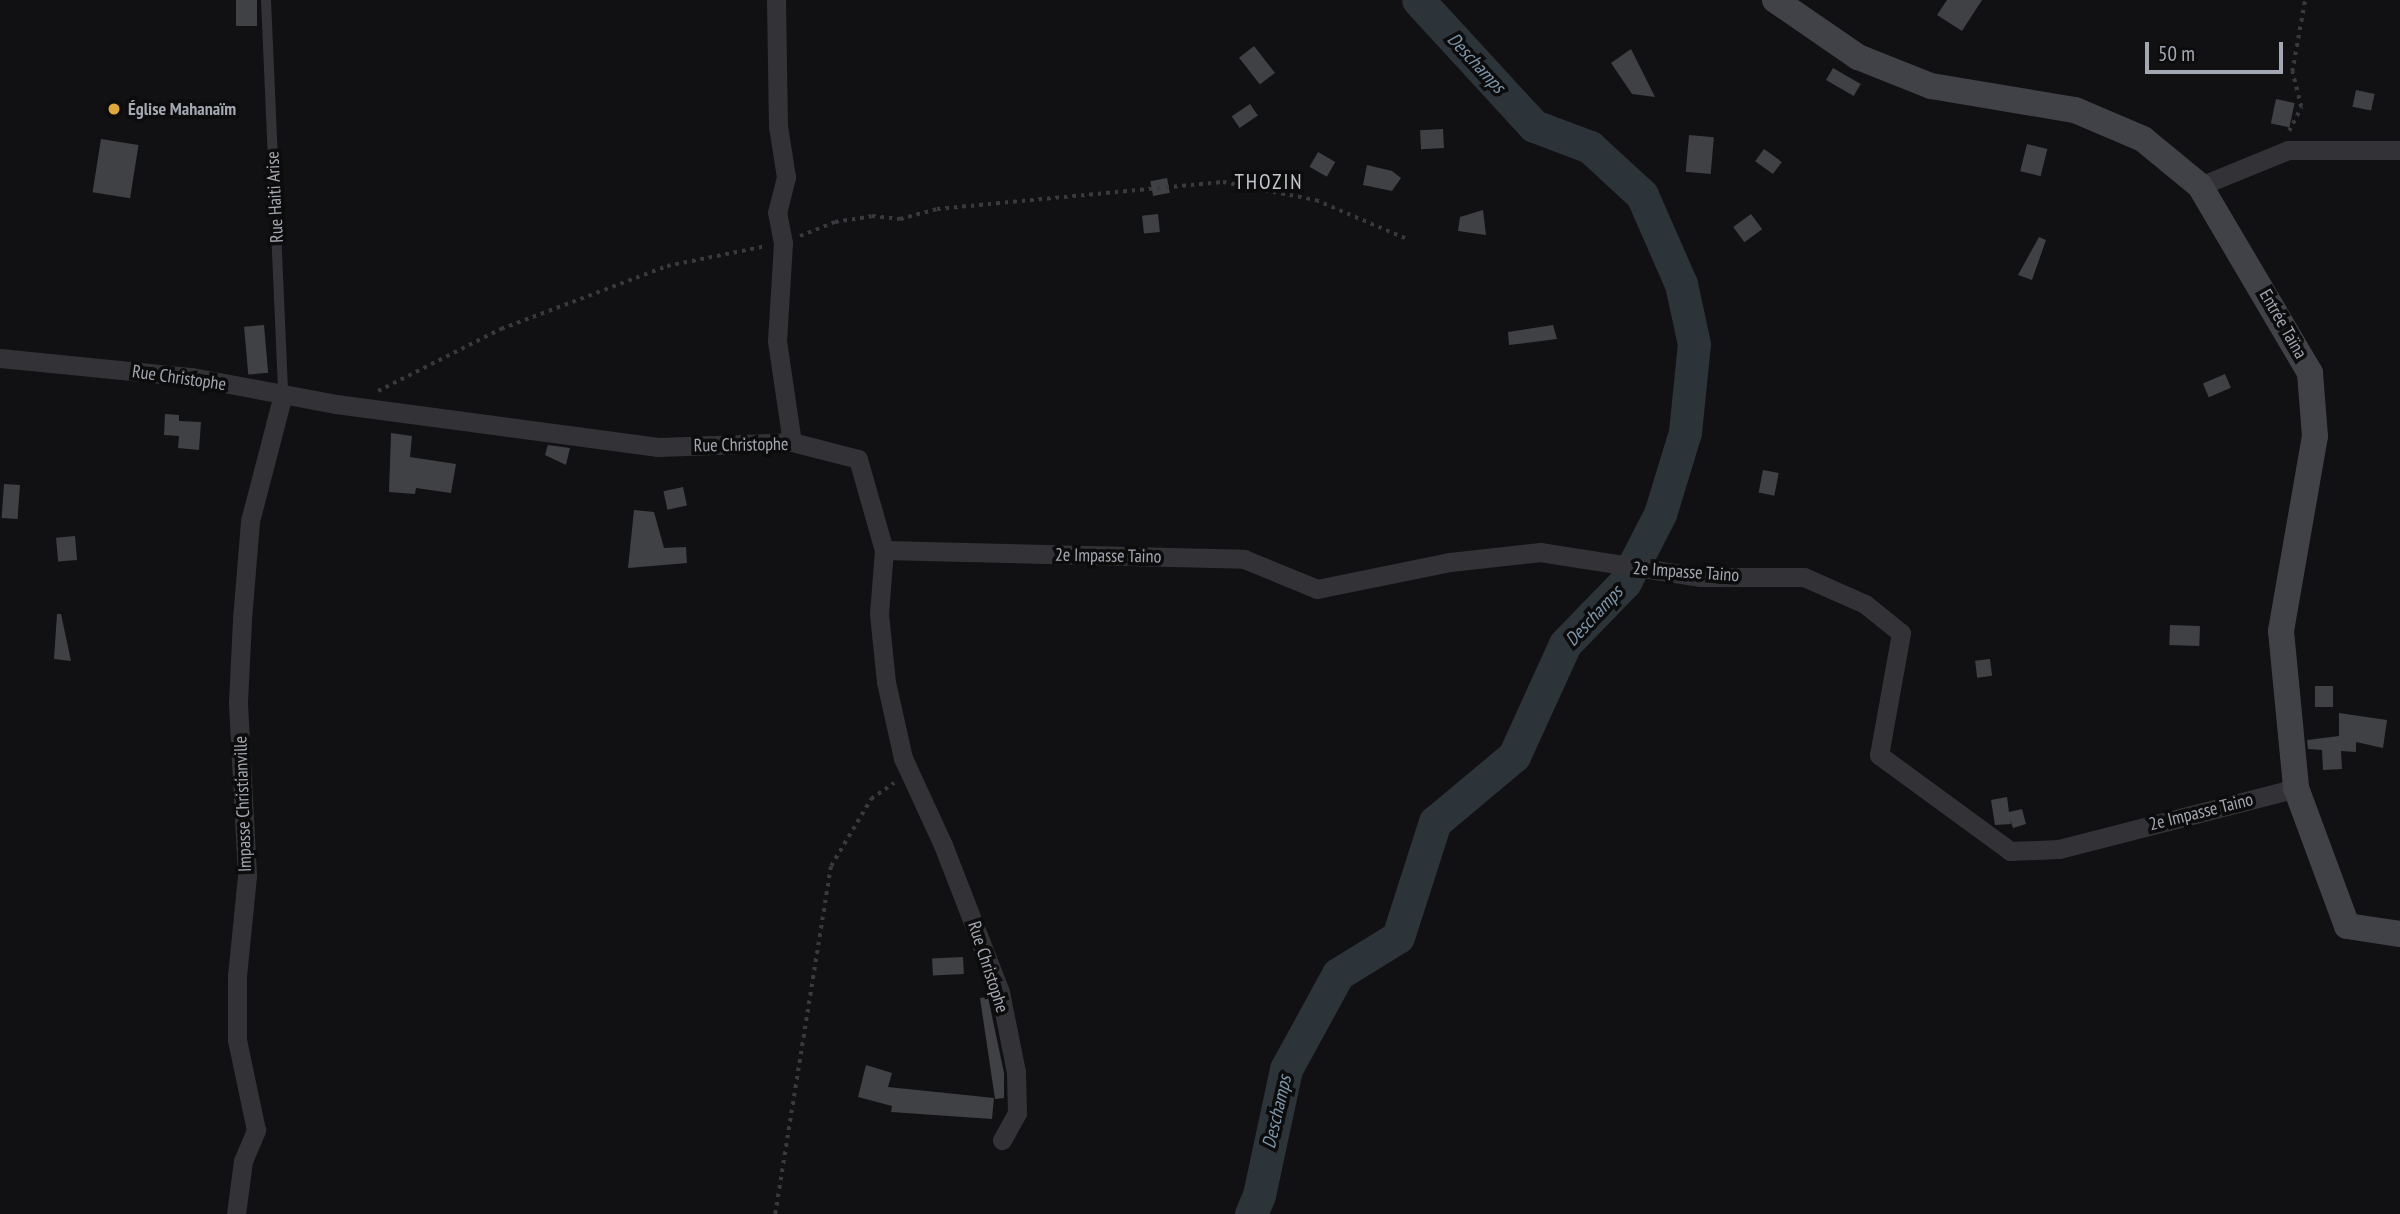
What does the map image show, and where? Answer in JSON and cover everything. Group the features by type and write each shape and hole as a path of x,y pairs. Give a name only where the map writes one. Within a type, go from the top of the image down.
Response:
{"street":[{"path":"776,0 778,127 786,177 777,212 783,243 777,341 792,442"},
{"name":"Entrée Taïna","path":"1775,0 1858,57 1931,86 2075,110 2143,139 2200,186 2310,373 2315,436 2280,631 2296,788 2347,926 2400,934"},
{"path":"2200,186 2288,150 2400,150"},
{"name":"Rue Christophe","path":"0,358 192,377 284,394 658,447 792,442 858,459 884,550 879,614 886,682 908,774 943,845 1000,992 1016,1072 1017,1113 1002,1140"},
{"name":"Impasse Christianville","path":"236,1214 243,1161 256,1130 237,1040 237,976 247,876 238,702 242,619 250,521 284,394"},
{"name":"2e Impasse Taino","path":"884,550 1244,559 1317,589 1450,562 1540,552 1699,577 1804,577 1865,604 1901,633 1879,755 2010,851 2059,849 2296,788"}],"lane":[{"name":"Rue Haiti Arise","path":"265,0 284,394"}],"path":[{"path":"2275,156 2281,136 2299,118 2301,107 2292,72 2305,0"},
{"path":"372,394 501,329 667,266 783,243 835,222 872,216 900,219 937,209 1223,182 1316,200 1407,239"},
{"path":"775,1214 831,866 871,799 908,774"}],"building":[{"path":"236,0 257,0 257,26 236,26"},
{"path":"1947,0 1982,0 1962,31 1937,15"},
{"path":"1254,46 1275,73 1260,84 1239,58"},
{"path":"1631,49 1655,97 1632,94 1611,63"},
{"path":"1833,68 1861,84 1854,96 1826,80"},
{"path":"2356,90 2375,94 2371,111 2352,107"},
{"path":"2276,99 2295,103 2289,127 2271,123"},
{"path":"1250,104 1258,116 1240,128 1232,116"},
{"path":"1443,129 1444,148 1421,149 1420,130"},
{"path":"1689,135 1714,137 1711,174 1686,172"},
{"path":"101,139 139,145 130,198 93,192"},
{"path":"2027,144 2047,149 2041,176 2020,171"},
{"path":"1764,149 1782,162 1773,174 1755,161"},
{"path":"1318,152 1335,162 1327,177 1310,167"},
{"path":"1367,165 1392,171 1401,178 1392,191 1363,185"},
{"path":"1167,178 1170,193 1153,196 1150,181"},
{"path":"1483,210 1486,235 1458,231 1460,217"},
{"path":"1158,214 1160,232 1144,234 1142,216"},
{"path":"1751,214 1762,229 1744,242 1733,227"},
{"path":"2039,237 2046,240 2032,280 2018,275"},
{"path":"264,325 268,373 248,375 244,327"},
{"path":"1553,325 1557,339 1509,345 1508,332"},
{"path":"2225,374 2231,388 2209,397 2203,383"},
{"path":"165,414 179,415 179,421 201,422 199,450 178,448 179,436 164,435"},
{"path":"391,433 412,436 410,457 456,464 451,493 416,488 415,494 389,492"},
{"path":"548,445 570,448 566,465 545,455"},
{"path":"1763,470 1779,473 1774,496 1759,493"},
{"path":"4,484 20,485 18,519 2,518"},
{"path":"683,487 687,506 667,510 663,491"},
{"path":"634,510 654,512 664,548 686,547 687,563 628,568"},
{"path":"75,536 77,560 58,562 56,538"},
{"path":"57,614 61,614 71,661 54,659"},
{"path":"2170,625 2200,626 2199,646 2169,645"},
{"path":"1990,659 1992,676 1977,678 1975,661"},
{"path":"2315,686 2333,686 2333,707 2315,707"},
{"path":"2339,713 2387,720 2383,748 2356,742 2356,752 2341,751 2342,769 2323,770 2322,750 2308,749 2307,740 2339,736"},
{"path":"2007,797 2009,812 2022,809 2026,824 2013,828 2010,819 2011,824 1995,825 1991,800"},
{"path":"963,957 964,974 933,976 932,959"},
{"path":"988,997 1004,1073 1004,1098 995,1099 980,998"},
{"path":"866,1065 892,1073 888,1087 994,1098 992,1119 891,1112 892,1106 858,1097"}],"waterway":[{"name":"Deschamps","path":"1251,1214 1259,1195 1286,1069 1338,974 1398,937 1435,822 1514,756 1565,644 1625,582 1660,514 1685,432 1694,344 1681,284 1642,195 1590,147 1534,126 1418,0"}],"place":[{"name":"Église Mahanaïm","path":"114,109"}],"district":[{"name":"THOZIN","path":"1269,182"}]}
